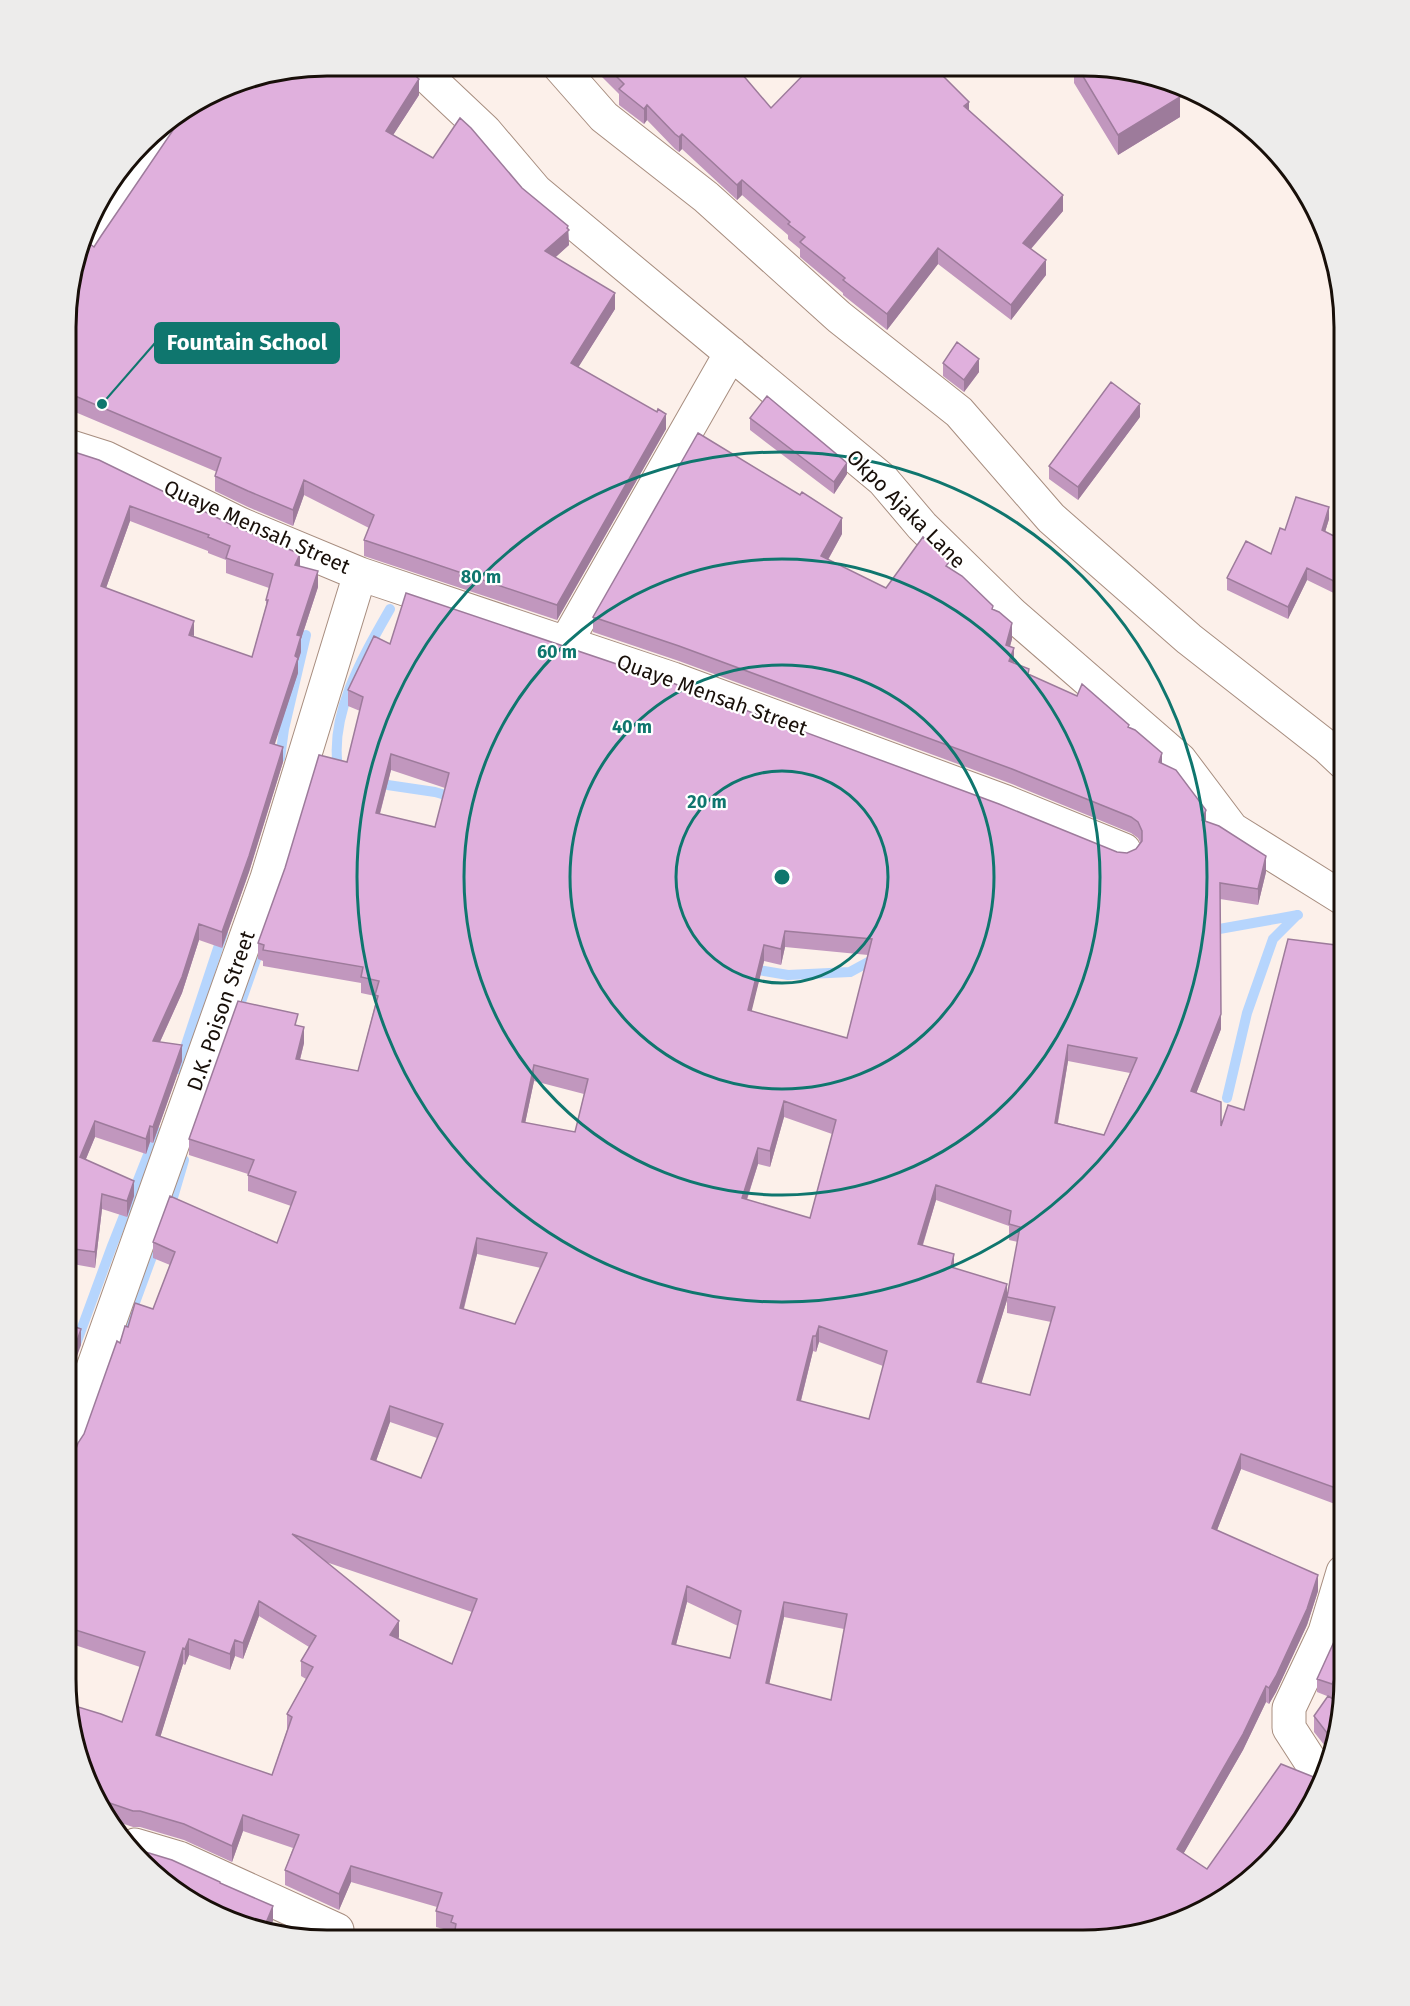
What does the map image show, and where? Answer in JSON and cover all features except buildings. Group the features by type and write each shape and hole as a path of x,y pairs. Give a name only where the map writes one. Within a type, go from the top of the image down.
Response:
{"street":[{"name":"Okpo Ajaka Lane","path":"427,76 485,131 536,191 883,480 922,526 1011,614 1180,760 1232,829 1334,893"},
{"path":"568,76 604,117 706,197 839,317 959,412 1050,518 1189,639 1334,754"},
{"path":"101,218 143,158"},
{"path":"565,644 730,353"},
{"name":"Quaye Mensah Street","path":"76,449 106,458 240,524 360,573 696,687 1006,802 1124,849"},
{"name":"D.K. Poison Street","path":"76,1416 267,878 360,573"},
{"path":"1317,1767 1288,1728 1289,1708 1324,1632 1334,1600"},
{"path":"142,1847 179,1858 335,1929"}],"waterway":[{"path":"339,773 338,730 343,709 359,667 390,609"},
{"path":"280,758 284,729 306,635"},
{"path":"374,783 435,792 456,798"},
{"path":"1227,1098 1247,1013 1273,939 1297,915"},
{"path":"1208,931 1298,915"},
{"path":"178,1069 223,933"},
{"path":"237,1013 261,945"},
{"path":"747,968 788,975 850,972 874,959 878,960"},
{"path":"76,1344 157,1132"},
{"path":"169,1211 184,1160"},
{"path":"116,1354 157,1243"}],"place":[{"name":"Fountain School","path":"102,404"}]}
